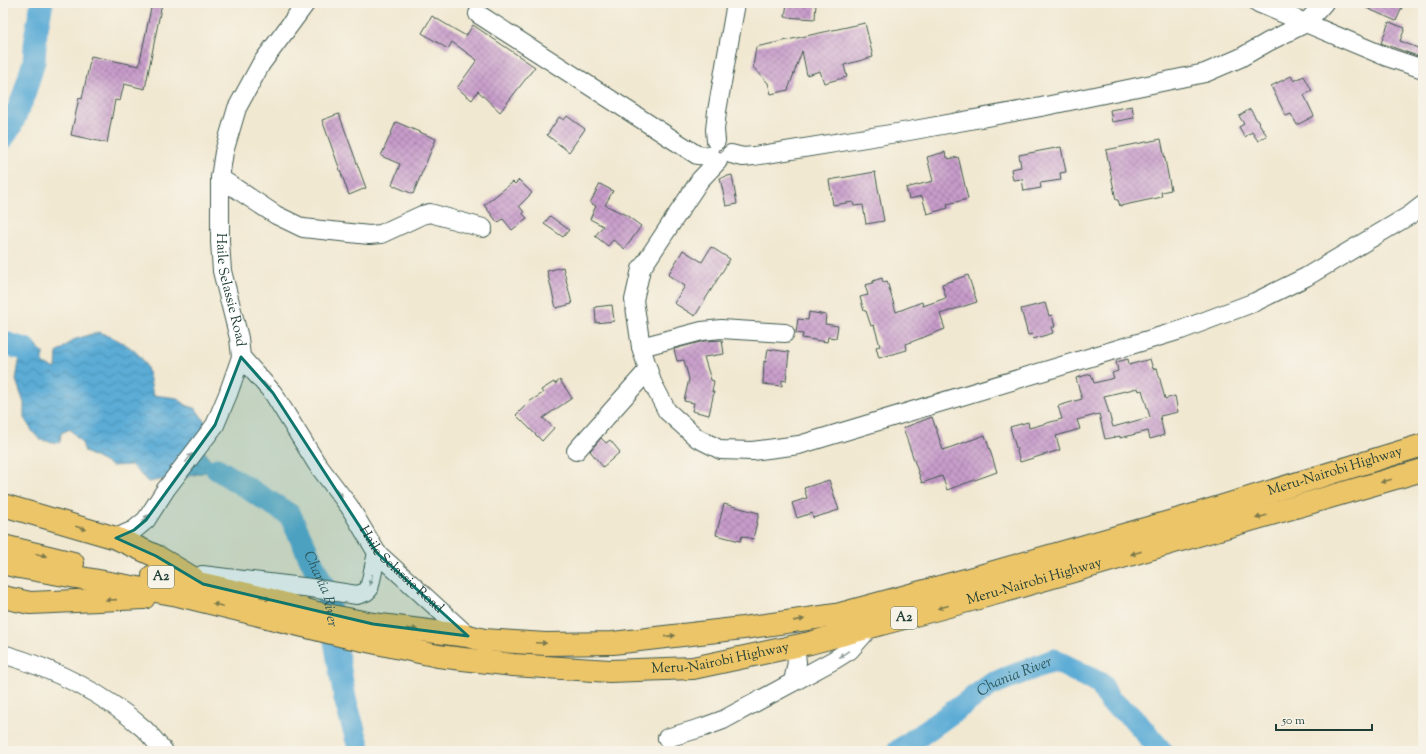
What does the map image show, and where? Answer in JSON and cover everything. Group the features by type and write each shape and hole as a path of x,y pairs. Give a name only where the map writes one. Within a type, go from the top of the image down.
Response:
{"highway":[{"name":"Meru-Nairobi Highway","path":"372,633 468,636 484,640 546,644 613,643 743,628 836,614 976,577 1190,516 1423,445"},
{"name":"Meru-Nairobi Highway","path":"3,563 27,569 314,620 372,633 438,656 513,665 610,671 693,668 795,646 1008,590 1423,470"},
{"path":"3,505 116,538 156,556 194,579"},
{"name":"Meru-Nairobi Highway","path":"3,546 83,565 194,579 268,599 314,620"},
{"path":"3,597 30,603 178,595"}],"street":[{"name":"Haile Selassie Road","path":"306,3 261,64 237,108 224,152 220,178 220,242 222,271 240,338 241,357 273,393 317,464 349,506 377,553 468,636"},
{"path":"736,3 717,111 719,153 641,269 634,300 641,347 652,382 667,410 697,438 721,450 752,451 799,445 1181,330 1255,302 1306,277 1410,215 1423,205"},
{"path":"1258,3 1387,57 1423,69"},
{"path":"478,14 697,155 719,153 754,156 1042,108 1205,73 1240,58 1306,23 1324,3"},
{"path":"220,178 276,215 303,228 381,234 422,215 430,213 483,228"},
{"path":"641,347 702,331 721,329 785,333"},
{"path":"116,538 134,530 146,520 166,490 215,425 241,357"},
{"path":"576,451 648,370"},
{"path":"194,579 311,588 361,594 369,589 377,553"},
{"path":"667,738 723,720 834,660 850,650 872,626"},
{"path":"793,682 797,662 795,646"},
{"path":"3,654 50,671 101,696 144,729 164,751"}],"highlighted area":[{"path":"241,357 273,393 377,553 468,636 373,624 203,584 156,556 116,538 134,530 146,520 215,425"}],"water":[{"path":"98,332 120,341 139,355 147,368 153,395 177,398 186,405 196,409 211,430 202,448 217,469 186,477 148,482 131,465 112,466 85,452 82,443 70,429 61,433 60,443 40,440 33,432 24,418 24,403 16,380 19,362 25,349 35,344 43,353 43,364 56,369 57,353 73,340"}],"building":[{"path":"152,3 162,3 145,89 124,84 120,101 115,100 107,143 71,135 79,98 82,99 91,56 139,66"},
{"path":"787,3 816,3 815,19 785,17"},
{"path":"1355,3 1404,3 1396,21"},
{"path":"432,16 466,36 473,25 535,67 500,112 478,91 472,100 457,88 477,60 452,42 448,49 422,33"},
{"path":"1389,22 1405,28 1400,41 1423,50 1423,58 1381,43"},
{"path":"865,23 873,57 844,65 847,77 824,83 820,71 807,75 802,51 788,90 771,94 768,83 753,67 756,47"},
{"path":"1291,76 1294,81 1304,76 1312,91 1304,95 1314,116 1297,125 1291,114 1286,116 1271,86"},
{"path":"1132,106 1134,118 1112,122 1110,110"},
{"path":"1250,109 1267,136 1258,141 1252,132 1245,137 1239,127 1244,124 1239,116"},
{"path":"339,114 366,188 349,195 322,120"},
{"path":"567,116 585,129 569,152 547,135 559,117 564,120"},
{"path":"396,122 436,139 413,194 392,185 400,164 381,156"},
{"path":"1161,139 1171,190 1161,192 1162,197 1120,206 1118,200 1116,200 1106,150"},
{"path":"1061,147 1066,172 1060,173 1061,180 1040,183 1041,188 1024,191 1022,179 1013,180 1011,169 1021,167 1019,155"},
{"path":"945,152 946,157 949,159 958,157 968,199 947,204 948,208 927,214 922,196 909,199 906,188 933,181 927,157"},
{"path":"875,172 884,221 866,224 863,205 854,206 853,202 833,205 829,180"},
{"path":"732,175 737,204 726,206 720,178"},
{"path":"519,180 532,193 519,206 527,218 512,230 503,219 498,223 484,205 513,182 515,184"},
{"path":"600,184 613,191 605,205 626,215 641,226 625,249 613,240 608,246 595,236 603,226 590,219 596,206 590,203"},
{"path":"550,216 569,230 563,237 544,224"},
{"path":"711,247 730,259 695,316 674,303 685,286 668,275 683,250 702,262"},
{"path":"563,267 572,304 556,308 547,271"},
{"path":"968,275 977,302 940,314 945,329 906,344 907,350 879,358 876,347 880,346 874,325 871,326 866,311 864,311 860,297 868,295 865,285 882,278 883,282 887,281 896,312 922,302 923,306 946,298 942,284"},
{"path":"1045,303 1049,316 1052,315 1055,327 1051,327 1053,333 1033,339 1032,334 1028,335 1021,309"},
{"path":"612,305 614,321 596,323 595,307"},
{"path":"809,312 826,315 825,324 838,326 836,338 828,337 827,342 802,338 803,334 796,333 798,319 808,320"},
{"path":"722,340 724,354 704,357 711,380 714,381 712,392 714,392 709,415 692,411 694,403 684,401 689,379 684,360 677,361 674,349 704,341"},
{"path":"768,349 789,352 786,381 782,380 782,386 763,384 764,361 766,362"},
{"path":"1128,359 1129,365 1150,359 1153,369 1157,368 1165,399 1175,396 1178,412 1160,416 1164,435 1150,439 1148,431 1120,438 1120,436 1105,439 1099,414 1077,420 1080,429 1056,436 1060,450 1020,462 1010,427 1028,422 1029,428 1062,419 1058,406 1082,399 1076,378 1091,374 1094,383 1114,378 1112,373 1118,371 1116,362","holes":["1138,388 1139,391 1142,390 1150,417 1113,427 1104,396"]},
{"path":"560,380 572,398 543,418 554,428 542,441 516,415 529,402 543,393 541,390 554,382 555,384"},
{"path":"932,417 943,450 985,435 997,472 947,490 942,476 922,483 903,428"},
{"path":"601,438 606,443 610,440 620,452 603,467 590,451"},
{"path":"829,480 839,510 813,518 812,513 797,518 792,503 807,498 804,488"},
{"path":"724,504 759,513 753,539 742,536 740,541 716,535"}],"waterway":[{"path":"3,138 11,126 23,98 34,61 36,32 42,3"},
{"path":"3,341 9,345 25,349"},
{"name":"Chania River","path":"217,469 290,515 327,594 345,699 360,751"},
{"name":"Chania River","path":"898,751 992,684 1054,660 1101,684 1109,700 1133,718 1161,751"}]}
